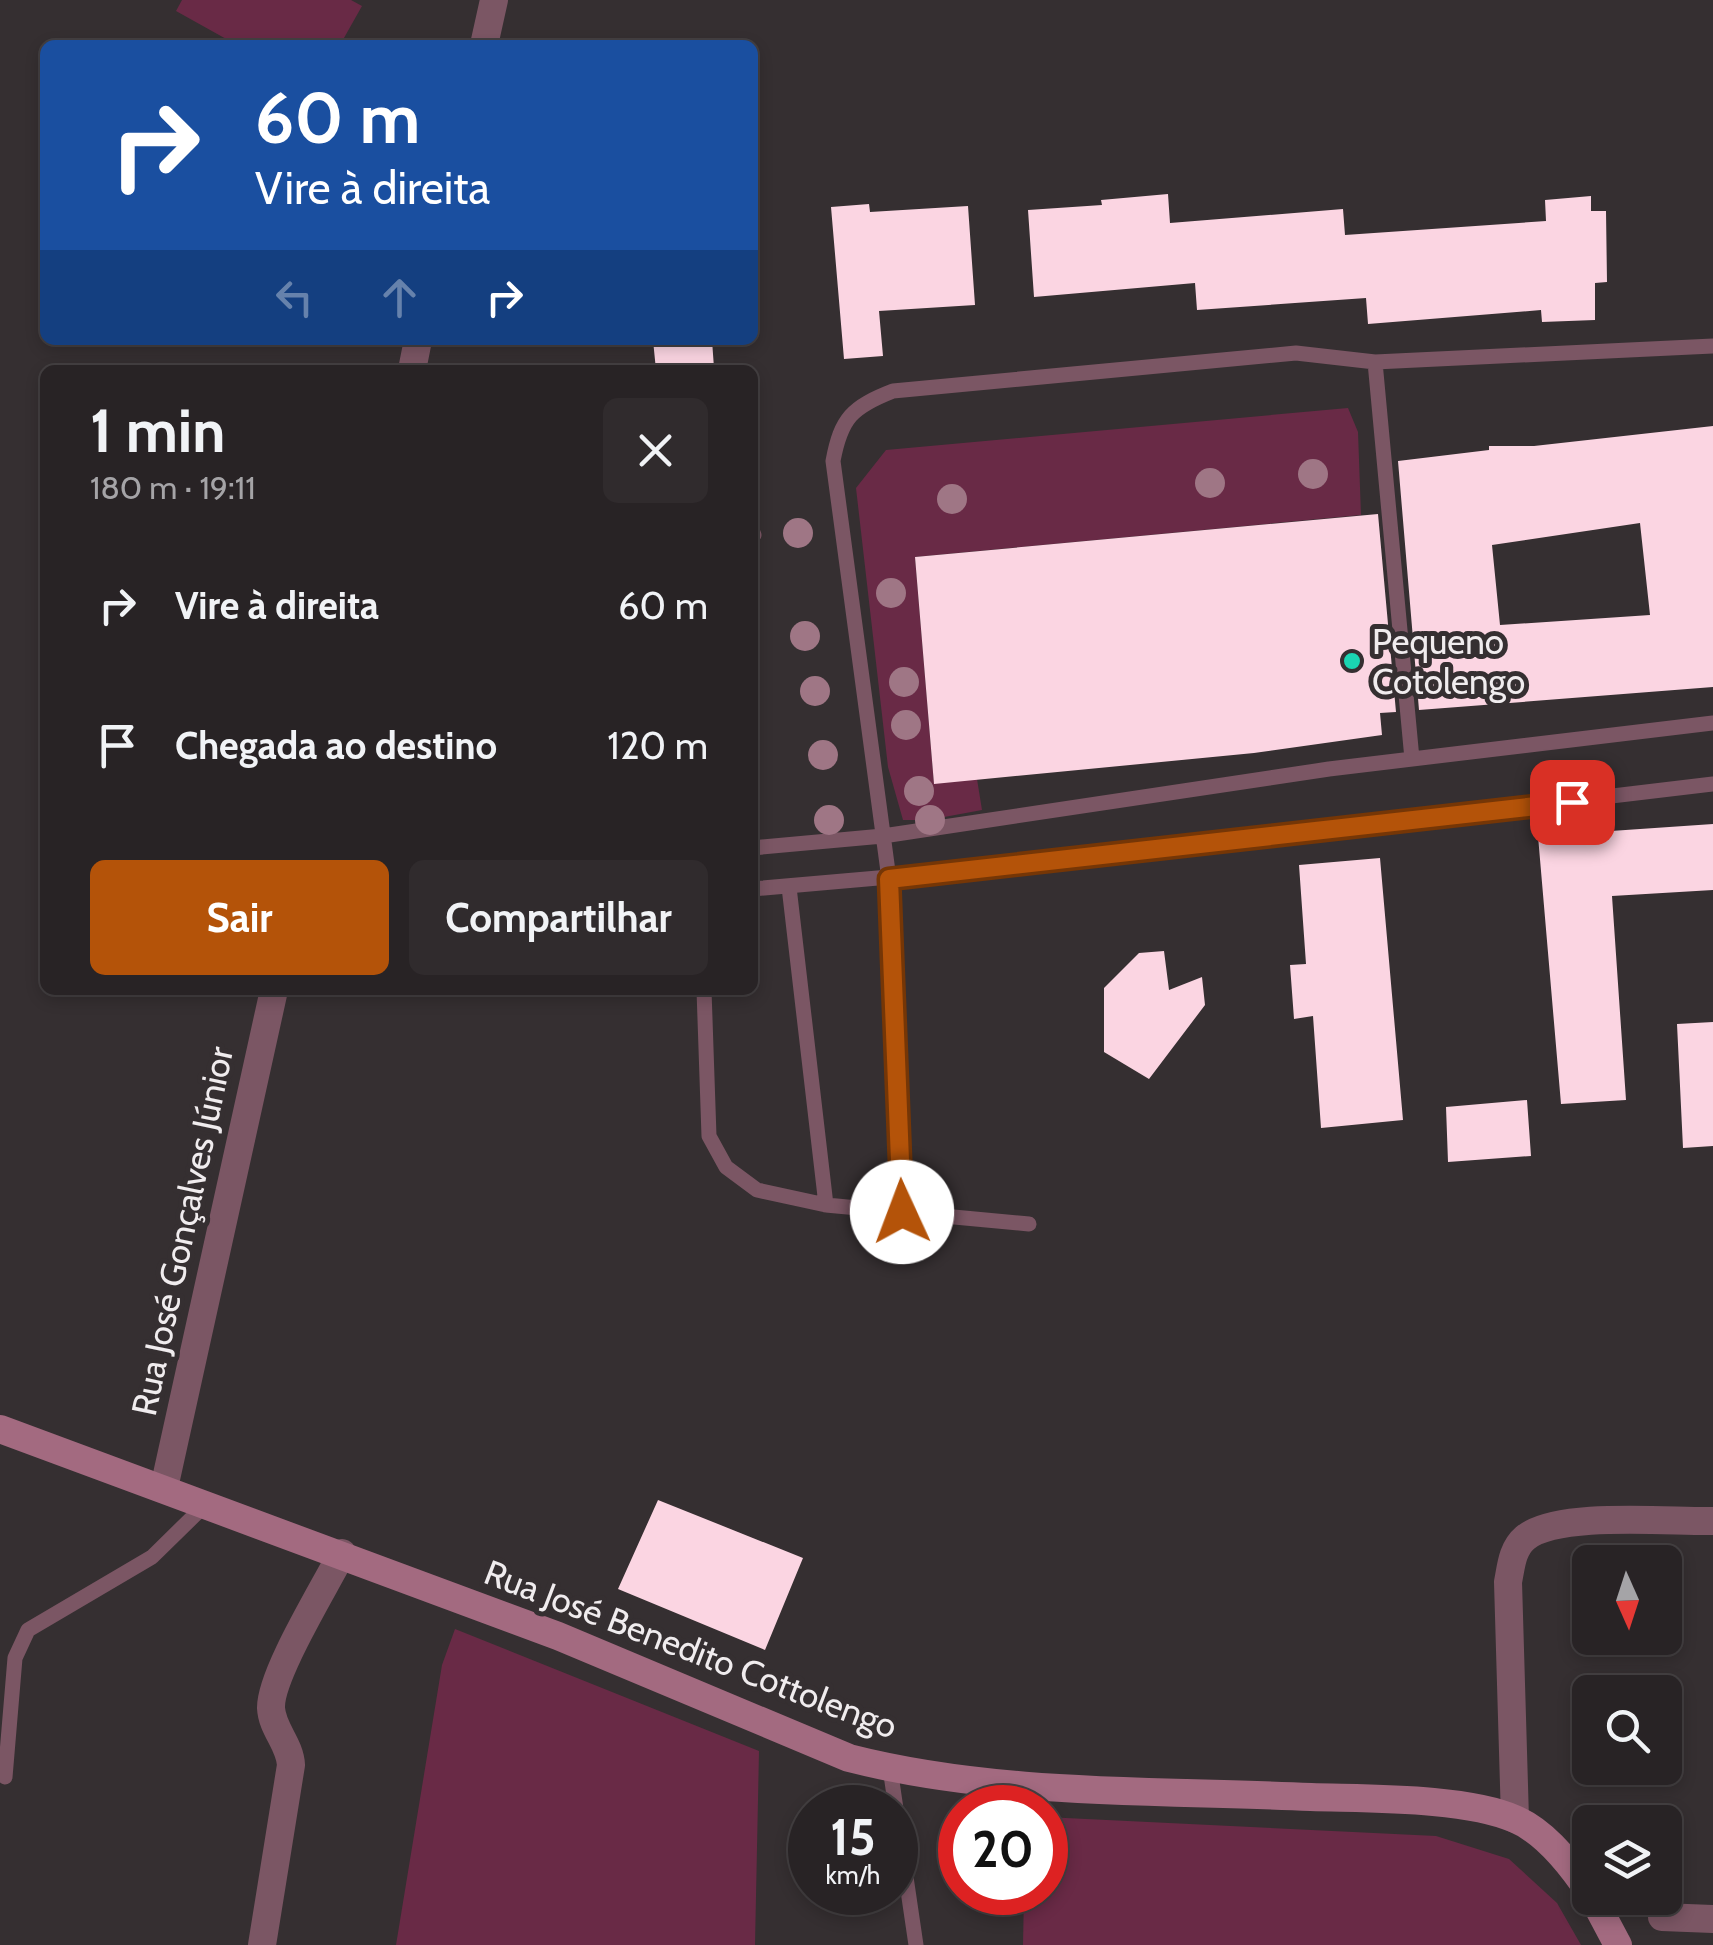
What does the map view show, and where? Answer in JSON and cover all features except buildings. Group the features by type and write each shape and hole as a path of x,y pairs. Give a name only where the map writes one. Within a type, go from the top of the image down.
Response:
{"main road":[{"name":"Rua José Benedito Cottolengo","path":"0,1429 558,1636 812,1744 890,1768 1007,1784 1430,1804 1515,1819 1544,1838 1572,1871"},
{"name":"Rua José Benedito Cottolengo","path":"1602,1915 1618,1945"}],"street":[{"path":"485,40 494,0"},
{"name":"Rua José Gonçalves Júnior","path":"164,1488 273,995"},
{"path":"1515,1819 1508,1582 1512,1558 1524,1539 1545,1528 1570,1524 1713,1521"},
{"path":"262,1945 291,1765 290,1751 274,1722 274,1687 342,1554"},
{"path":"1662,1917 1713,1919"}],"lane":[{"path":"902,1212 889,879 834,461 838,432 860,404 892,391 1296,352 1375,362 1713,346"},
{"path":"1375,362 1412,759"},
{"path":"758,847 883,836 1412,759 1713,723"},
{"path":"758,889 889,879 1713,784"},
{"path":"789,887 826,1205"},
{"path":"704,995 708,1136 714,1152 757,1190 826,1205 1029,1224"},
{"path":"5,1777 15,1658 28,1630 152,1557 206,1504"},
{"path":"890,1768 916,1945"}],"shaded area":[{"path":"182,0 351,0 362,6 343,40 228,40 176,11"},
{"path":"1348,408 1358,432 1361,515 915,557 934,783 977,779 982,810 928,820 903,820 888,767 856,488 886,450"},
{"path":"455,1629 759,1751 755,1945 396,1945 442,1665"},
{"path":"1068,1818 1436,1836 1509,1859 1557,1903 1581,1945 1023,1945 1024,1915 1068,1915"}],"place":[{"name":"Pequeno Cotolengo","path":"1352,661"}],"route":[{"path":"902,1212 889,879 1572,802"}]}
